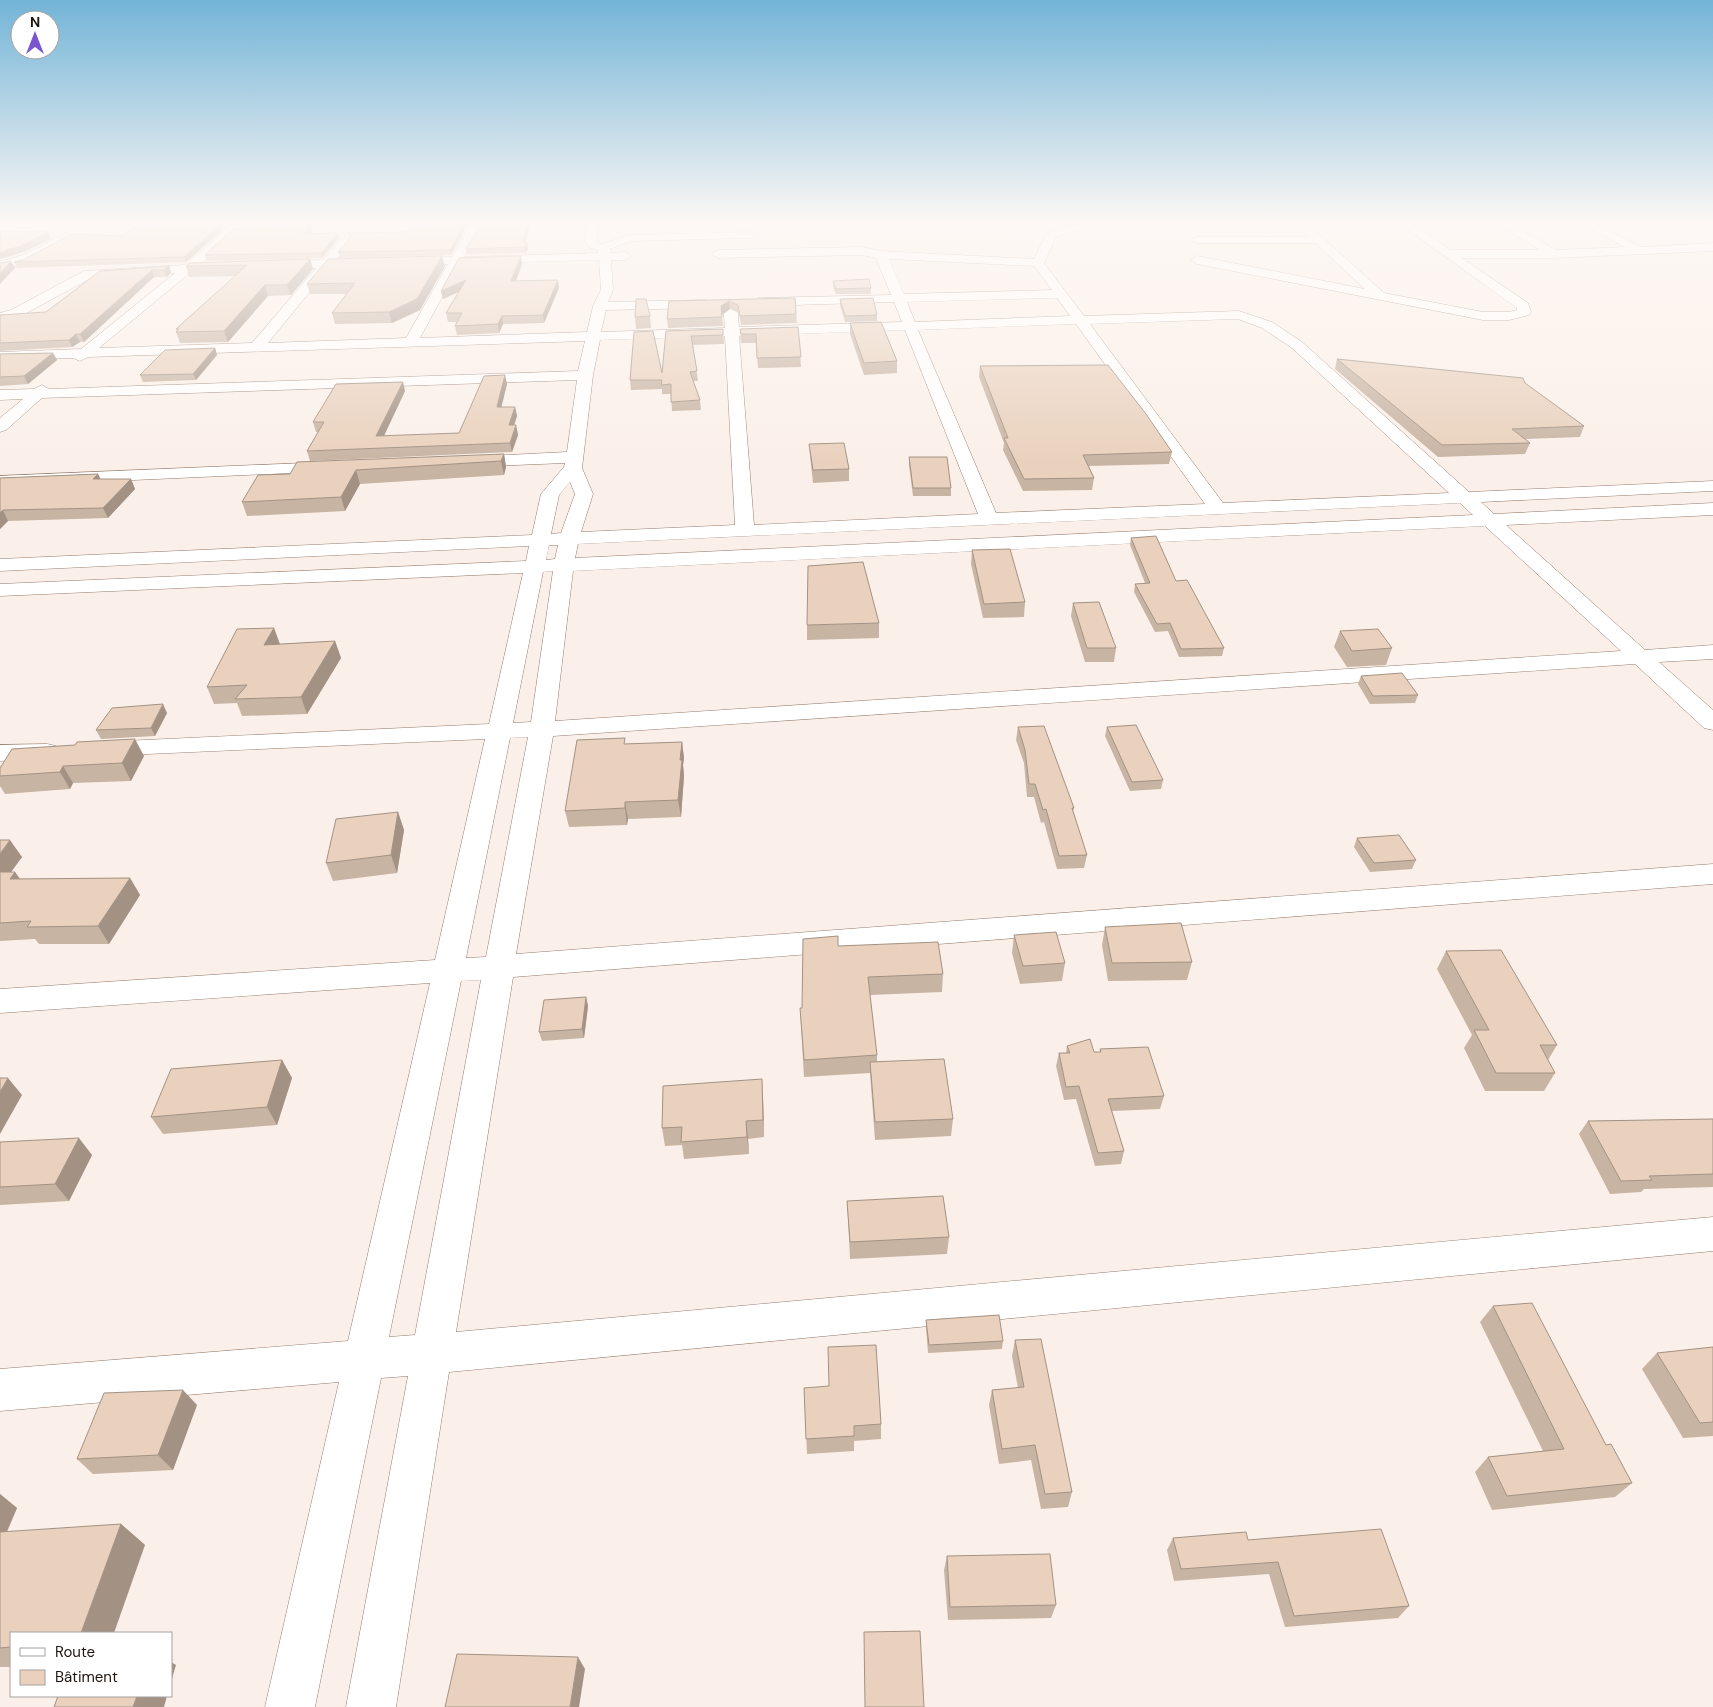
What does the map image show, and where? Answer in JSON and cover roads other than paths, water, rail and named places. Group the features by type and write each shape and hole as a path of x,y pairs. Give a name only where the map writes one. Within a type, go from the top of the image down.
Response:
{"street":[{"path":"0,317 16,313 33,304"},
{"path":"71,365 145,304"},
{"path":"257,347 293,304"},
{"path":"411,342 433,304"},
{"path":"290,1707 500,730 553,552 584,494 574,463 585,375 600,306 701,304"},
{"path":"730,304 745,530"},
{"path":"902,304 989,519"},
{"path":"1068,304 1218,509"},
{"path":"1419,304 1483,316 1509,316 1524,312 1523,306 1520,304"},
{"path":"0,356 1239,315 1267,325 1297,345 1713,723"},
{"path":"0,396 585,375"},
{"path":"0,427 57,377"},
{"path":"446,463 574,463"},
{"path":"371,1707 542,729 553,552 550,494 574,463"},
{"path":"0,481 347,467"},
{"path":"0,590 553,552 745,530 1713,486"},
{"path":"0,565 553,552 1490,520 1713,509"},
{"path":"0,753 542,729 1713,652"},
{"path":"0,1001 499,967 1713,874"},
{"path":"0,1390 432,1354 1713,1234"}]}
